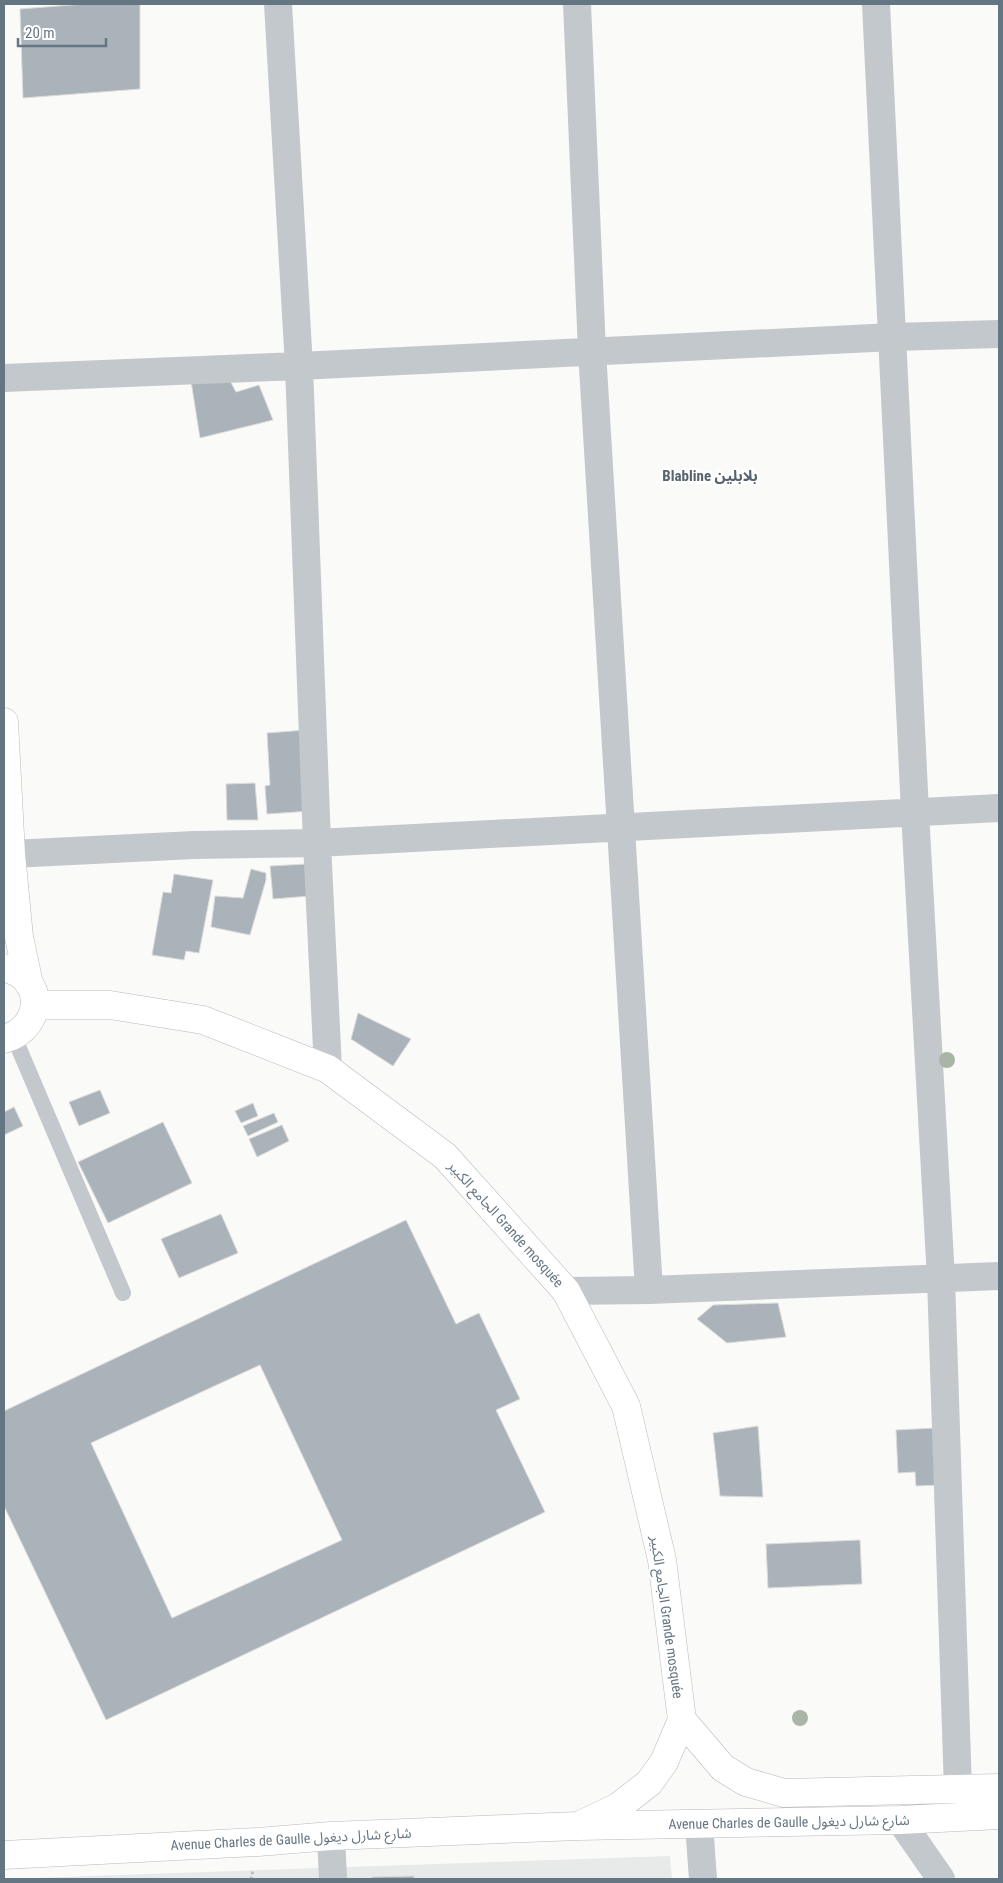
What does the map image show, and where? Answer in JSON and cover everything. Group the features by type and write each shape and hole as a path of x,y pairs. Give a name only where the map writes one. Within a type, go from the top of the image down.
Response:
{"main road":[{"path":"4,722 11,854 19,937 32,994 32,1018 25,1029 9,1038"},
{"path":"4,968 11,969 21,975 32,994"},
{"name":"الجامع الكبير Grande mosquée","path":"32,994 203,1020 328,1069 444,1156 566,1291 626,1406 662,1560 682,1720"},
{"path":"682,1720 723,1768 746,1782 784,1793 999,1788"},
{"name":"Avenue Charles de Gaulle شارع شارل ديغول","path":"578,1826 618,1807 649,1783 664,1762 682,1720"},
{"name":"Avenue Charles de Gaulle شارع شارل ديغول","path":"4,1855 258,1842 331,1836 578,1826 900,1820 999,1815"}],"street":[{"path":"278,4 299,366 317,843 328,1069"},
{"path":"577,4 592,351 649,1290"},
{"path":"876,4 915,812 941,1279 958,1790"},
{"path":"4,378 299,366 893,337 999,334"},
{"path":"11,854 317,843 999,808"},
{"path":"566,1291 649,1290 999,1276"},
{"path":"900,1820 941,1879"},
{"path":"699,1824 704,1879"},
{"path":"331,1836 333,1879"}],"lane":[{"path":"9,1038 123,1293"}],"shaded area":[{"path":"670,1856 672,1879 4,1879"}],"building":[{"path":"84,4 140,4 140,89 23,98 20,9"},
{"path":"229,379 236,392 259,385 273,420 200,438 191,381"},
{"path":"306,730 311,811 267,814 265,786 270,785 267,733"},
{"path":"255,783 258,820 227,820 226,784"},
{"path":"307,864 310,896 273,899 270,866"},
{"path":"251,869 266,873 266,880 250,935 211,927 215,896 243,898"},
{"path":"174,874 213,880 199,953 186,951 184,960 152,955 163,892 171,893"},
{"path":"358,1013 411,1039 393,1066 351,1039"},
{"path":"100,1090 110,1113 79,1126 69,1102"},
{"path":"253,1103 258,1116 241,1123 235,1111"},
{"path":"14,1107 23,1126 4,1135 4,1112"},
{"path":"274,1113 278,1122 248,1136 243,1126"},
{"path":"163,1122 192,1183 108,1223 78,1162"},
{"path":"282,1125 289,1141 257,1157 249,1139"},
{"path":"221,1214 238,1253 179,1278 161,1239"},
{"path":"406,1220 456,1324 479,1313 520,1399 496,1410 545,1512 106,1720 4,1506 4,1411","holes":["260,1365 342,1540 172,1618 91,1443"]},
{"path":"778,1303 786,1337 727,1343 697,1319 713,1305"},
{"path":"758,1426 763,1497 720,1496 713,1433"},
{"path":"936,1428 939,1485 916,1486 915,1472 898,1473 896,1430"},
{"path":"860,1540 862,1584 768,1588 766,1544"},
{"path":"414,1876 414,1879 372,1879 372,1877"}],"district":[{"name":"Blabline بلابلين","path":"710,476"}]}
